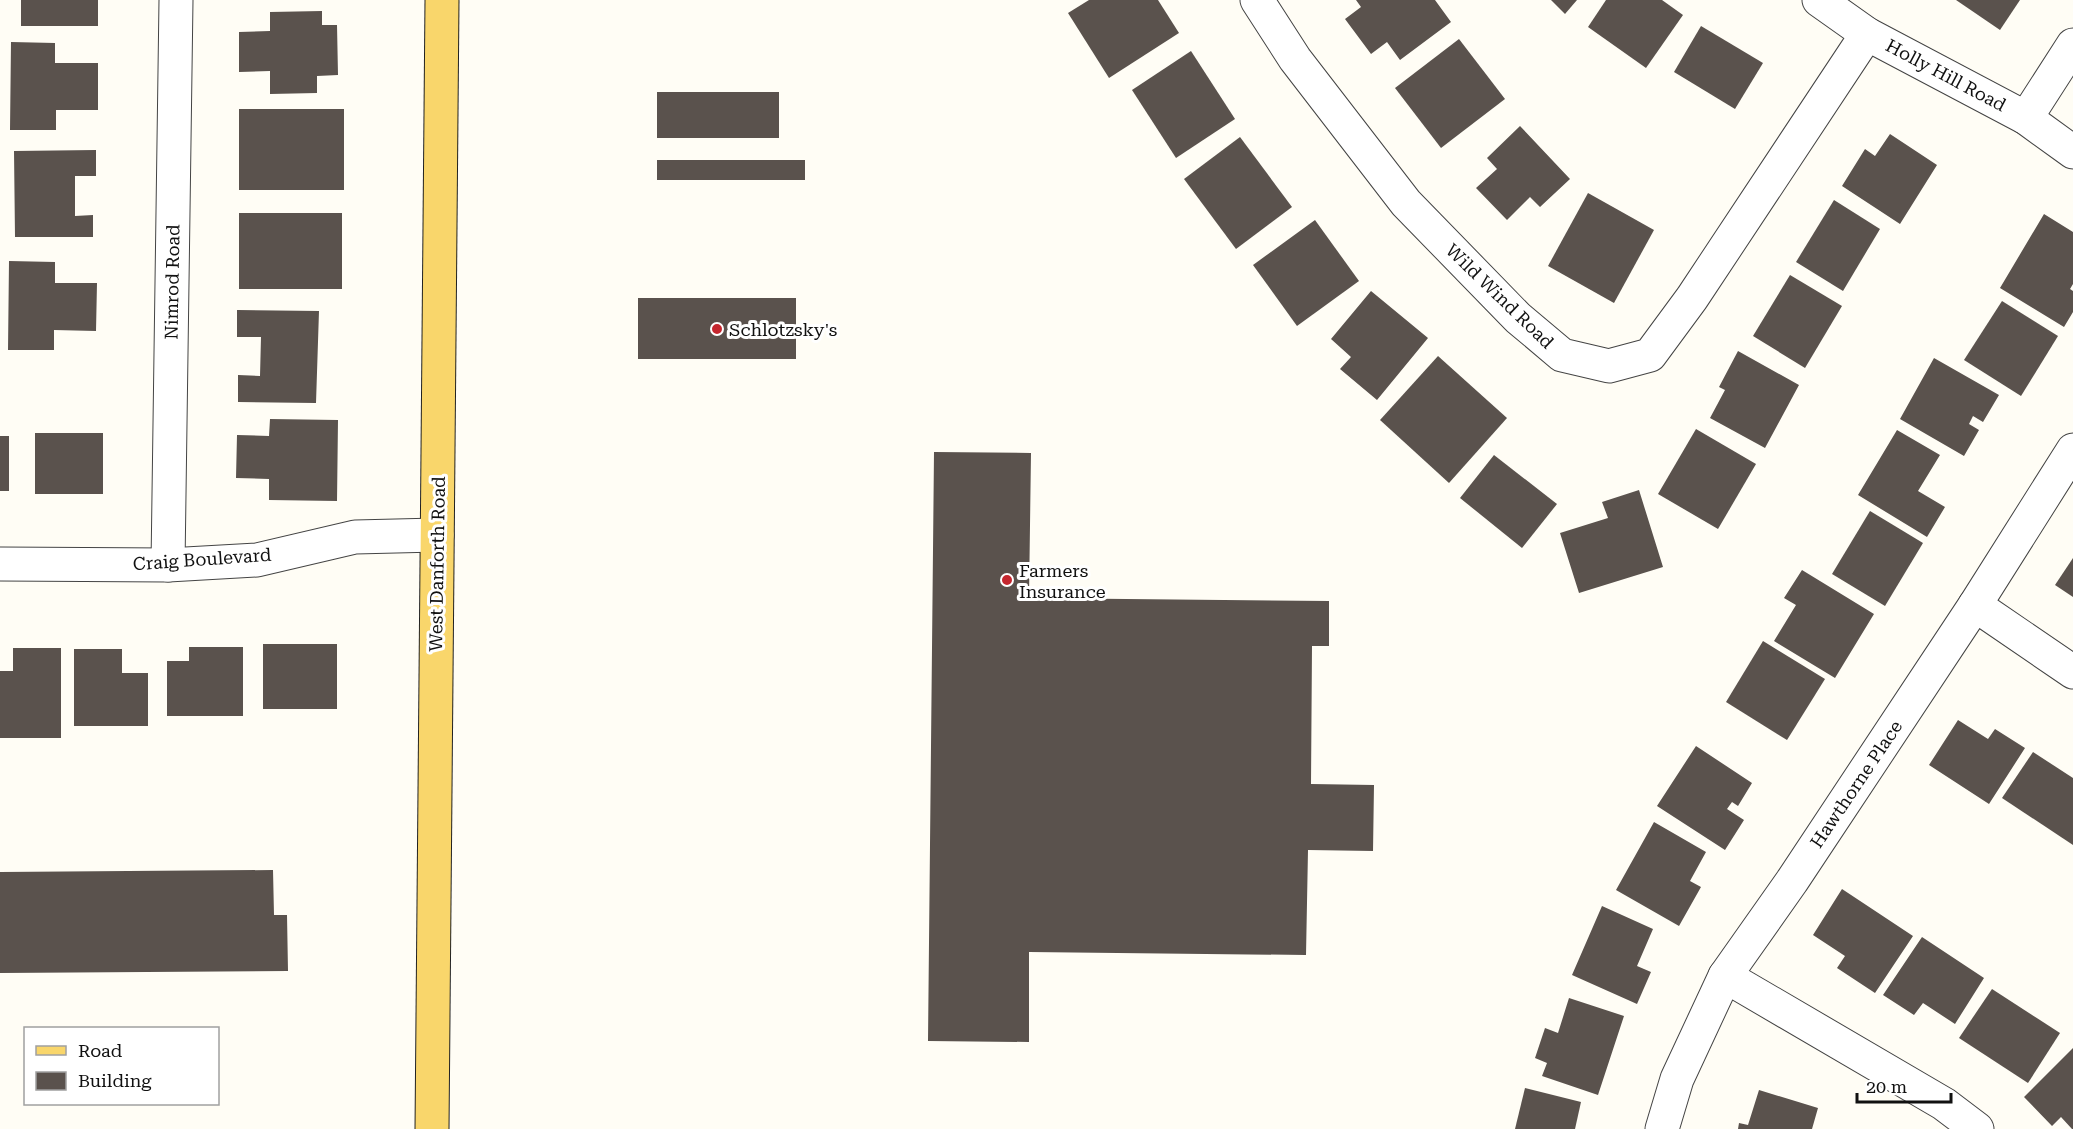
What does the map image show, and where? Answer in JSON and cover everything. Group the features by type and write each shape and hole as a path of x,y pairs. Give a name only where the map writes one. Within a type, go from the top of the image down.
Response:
{"main road":[{"name":"West Danforth Road","path":"432,1129 442,0"}],"street":[{"name":"Nimrod Road","path":"168,565 176,0"},
{"name":"Wild Wind Road","path":"1257,0 1295,59 1413,211 1518,318 1562,355 1609,366 1650,355 1692,298 1867,34"},
{"name":"Holly Hill Road","path":"1819,0 1867,34 2026,118 2073,152"},
{"path":"2026,118 2073,45"},
{"name":"Hawthorne Place","path":"1662,1129 1677,1079 1725,976 1792,881 1975,604 2073,450"},
{"name":"Craig Boulevard","path":"0,564 168,565 257,560 355,537 437,535"},
{"path":"1975,604 2073,672"},
{"path":"1725,976 1944,1104 1977,1129"}],"building":[{"path":"21,0 98,0 98,26 21,26"},
{"path":"1089,0 1158,0 1179,33 1109,78 1068,13"},
{"path":"1356,0 1435,0 1451,22 1400,60 1387,42 1371,54 1345,19 1361,7"},
{"path":"1551,0 1577,0 1565,14"},
{"path":"1606,0 1662,0 1683,15 1646,68 1588,27"},
{"path":"1956,0 2020,0 2000,30"},
{"path":"322,11 322,25 337,25 338,75 317,76 317,93 270,94 270,71 239,72 239,32 270,31 270,12"},
{"path":"1701,26 1763,63 1735,109 1674,72"},
{"path":"1459,39 1505,99 1441,148 1395,88"},
{"path":"11,42 55,43 55,63 98,63 98,110 56,110 56,130 10,130"},
{"path":"1191,51 1235,119 1176,158 1132,90"},
{"path":"657,92 779,92 779,138 657,138"},
{"path":"239,109 344,109 344,190 239,190"},
{"path":"1520,126 1570,179 1540,207 1530,197 1507,220 1476,188 1497,169 1487,158"},
{"path":"1890,134 1937,165 1900,224 1842,186 1865,149 1875,156"},
{"path":"1240,137 1292,207 1236,249 1184,179"},
{"path":"96,150 96,176 75,176 75,216 93,215 93,237 15,237 14,151"},
{"path":"657,160 805,160 805,180 657,180"},
{"path":"1588,193 1654,230 1614,303 1548,266"},
{"path":"1834,200 1880,229 1843,291 1796,262"},
{"path":"239,213 342,213 342,289 239,289"},
{"path":"2044,214 2073,232 2073,284 2070,289 2073,291 2073,312 2064,327 2000,288"},
{"path":"1315,220 1359,281 1297,326 1253,265"},
{"path":"9,261 55,262 55,283 97,283 96,331 54,330 54,350 8,350"},
{"path":"1790,275 1842,306 1805,368 1753,336"},
{"path":"1371,291 1428,338 1377,400 1340,369 1351,357 1331,339"},
{"name":"Schlotzsky's","path":"638,298 796,298 796,359 638,359"},
{"path":"2002,301 2058,336 2021,396 1964,360"},
{"path":"237,310 319,311 316,403 238,402 238,375 260,376 261,337 237,337"},
{"path":"1738,351 1799,385 1765,448 1710,418 1725,390 1719,387"},
{"path":"1438,356 1507,418 1449,483 1380,420"},
{"path":"1934,358 1999,395 1983,422 1973,416 1969,424 1979,430 1964,456 1900,419"},
{"path":"270,419 338,420 337,501 269,500 269,479 236,478 237,435 269,436"},
{"path":"1696,429 1756,464 1718,529 1658,494"},
{"path":"1897,430 1940,455 1918,491 1945,507 1927,537 1858,495"},
{"path":"35,433 103,433 103,494 35,494"},
{"path":"0,436 9,436 9,491 0,491"},
{"path":"934,452 1031,453 1029,598 1329,601 1329,646 1312,646 1311,784 1374,785 1373,851 1308,850 1306,955 1029,952 1029,1042 928,1041"},
{"path":"1494,455 1557,504 1522,548 1460,498"},
{"path":"1639,490 1663,567 1579,593 1560,533 1608,518 1602,502"},
{"path":"1870,511 1923,543 1885,606 1832,574"},
{"path":"2073,558 2073,597 2055,585"},
{"path":"1802,570 1874,614 1835,678 1774,641 1796,605 1784,598"},
{"path":"1763,641 1825,679 1787,740 1726,702"},
{"path":"263,644 337,644 337,709 263,709"},
{"path":"189,647 243,647 243,716 167,716 167,661 189,661"},
{"path":"13,648 61,648 61,738 0,738 0,671 13,671"},
{"path":"74,649 122,649 122,673 148,673 148,726 74,726"},
{"path":"1958,720 1988,739 1995,729 2025,748 1989,804 1929,765"},
{"path":"1696,746 1752,783 1738,806 1732,802 1727,809 1744,820 1725,850 1657,806"},
{"path":"2033,752 2073,778 2073,845 2002,798"},
{"path":"1654,822 1706,852 1690,881 1701,887 1679,926 1616,890"},
{"path":"273,870 274,915 287,915 288,971 0,973 0,872"},
{"path":"1842,889 1913,936 1875,993 1837,968 1845,956 1813,935"},
{"path":"1602,906 1653,929 1637,966 1651,972 1637,1004 1572,975"},
{"path":"1922,937 1984,978 1955,1024 1923,1003 1914,1015 1883,995"},
{"path":"1992,989 2060,1033 2028,1083 1959,1038"},
{"path":"1569,998 1624,1016 1598,1095 1542,1076 1547,1063 1535,1058 1545,1028 1558,1033"},
{"path":"2073,1048 2072,1129 2061,1117 2052,1126 2024,1097"},
{"path":"1525,1088 1581,1102 1575,1129 1515,1129"},
{"path":"1759,1090 1818,1108 1812,1129 1738,1129 1739,1123 1748,1125"}],"place":[{"name":"Schlotzsky's","path":"717,329"},
{"name":"Farmers Insurance","path":"1007,580"}]}
